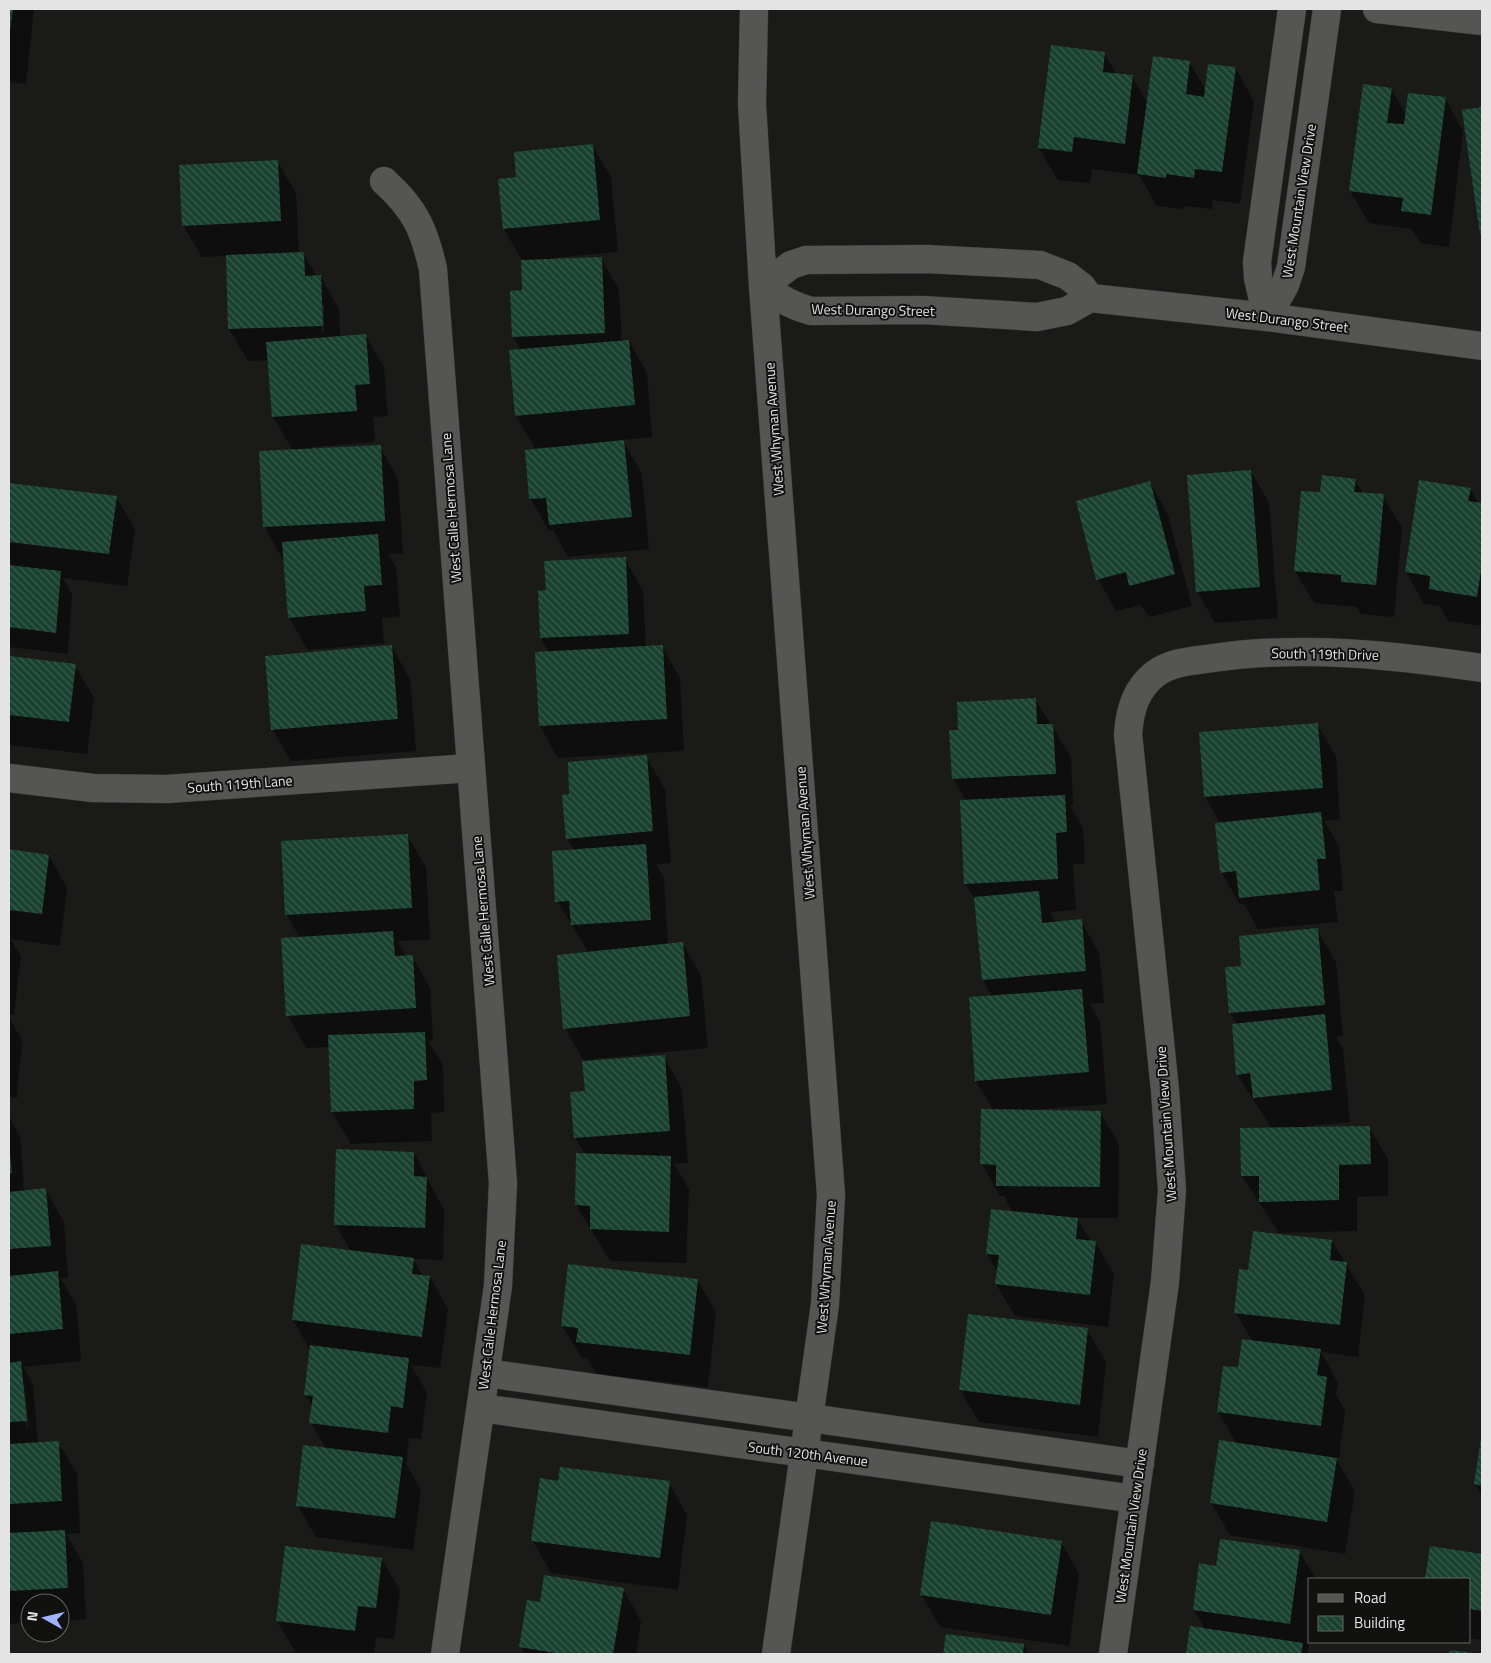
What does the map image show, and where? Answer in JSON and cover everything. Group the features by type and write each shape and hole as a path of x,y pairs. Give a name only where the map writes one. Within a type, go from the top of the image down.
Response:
{"street":[{"name":"West Whyman Avenue","path":"754,9 752,104 763,286 831,1195 825,1304 776,1654"},
{"path":"1267,317 1258,278 1257,262 1292,9"},
{"name":"West Mountain View Drive","path":"1267,317 1285,285 1291,267 1327,9"},
{"path":"1376,9 1482,21"},
{"name":"West Calle Hermosa Lane","path":"384,181 402,197 418,218 427,243 433,269 503,1183 498,1286 445,1654"},
{"path":"763,286 792,265 806,260 926,259 1040,265 1068,276 1082,287 1090,298"},
{"name":"West Durango Street","path":"763,286 778,298 794,306 811,311 922,310 1037,317 1067,311 1090,298 1267,317 1482,346"},
{"name":"South 119th Drive","path":"1144,684 1157,673 1171,665 1274,652 1360,653 1482,668"},
{"name":"West Mountain View Drive","path":"1113,1654 1165,1282 1172,1190 1165,1090 1128,734 1134,700 1144,684"},
{"name":"South 119th Lane","path":"9,778 93,788 167,789 471,768"},
{"path":"486,1373 1140,1464"},
{"name":"South 120th Avenue","path":"481,1408 734,1445 1135,1499"}],"building":[{"path":"9,9 13,9 10,31 9,31"},
{"path":"1051,45 1105,52 1103,72 1133,75 1125,144 1074,137 1072,152 1038,148"},
{"path":"1153,56 1190,61 1186,94 1204,97 1208,64 1236,67 1222,172 1195,169 1194,178 1166,174 1166,178 1137,174"},
{"path":"1363,84 1392,88 1387,123 1404,124 1408,93 1446,97 1431,215 1401,211 1403,198 1349,191"},
{"path":"1482,107 1482,234 1480,234 1462,110"},
{"path":"593,144 600,220 503,229 498,179 516,177 514,152"},
{"path":"278,160 281,221 182,226 179,165"},
{"path":"304,252 305,276 321,275 323,326 228,329 226,255"},
{"path":"602,257 605,333 512,337 510,291 522,290 521,260"},
{"path":"366,334 370,384 355,385 357,411 272,417 266,342"},
{"path":"629,340 635,405 515,416 509,350"},
{"path":"624,440 632,517 549,525 546,498 529,499 525,450"},
{"path":"381,445 385,521 263,527 259,451"},
{"path":"1251,470 1260,587 1196,592 1187,475"},
{"path":"1322,475 1356,479 1354,492 1384,494 1376,585 1341,582 1341,575 1294,571 1301,491 1320,492"},
{"path":"1419,480 1471,488 1468,501 1482,503 1482,564 1477,597 1429,589 1430,576 1405,572"},
{"path":"1150,481 1175,574 1129,586 1126,572 1096,580 1076,501"},
{"path":"9,483 117,496 109,554 9,542"},
{"path":"378,534 382,585 364,586 366,611 288,618 282,542"},
{"path":"626,557 629,634 540,638 538,591 546,590 544,561"},
{"path":"9,565 61,571 56,633 9,627"},
{"path":"392,645 398,719 271,730 265,656"},
{"path":"663,645 667,719 539,726 535,652"},
{"path":"9,656 76,664 69,722 9,715"},
{"path":"1036,698 1037,724 1053,724 1056,774 952,779 949,730 958,730 957,702"},
{"path":"1318,723 1323,788 1204,797 1199,732"},
{"path":"647,755 653,831 566,839 562,795 569,794 568,762"},
{"path":"1065,795 1067,832 1056,833 1058,879 964,884 960,800"},
{"path":"1321,812 1326,859 1317,859 1320,890 1239,898 1236,871 1220,873 1215,823"},
{"path":"408,834 412,908 285,915 281,841"},
{"path":"646,844 651,920 571,925 569,901 555,902 552,851"},
{"path":"9,849 49,855 42,914 9,910"},
{"path":"1039,891 1042,923 1082,919 1086,971 982,980 974,897"},
{"path":"1318,928 1325,1005 1229,1013 1225,967 1241,966 1239,936"},
{"path":"393,931 395,956 413,955 416,1008 286,1016 281,938"},
{"path":"683,942 690,1016 563,1029 557,955"},
{"path":"1082,989 1089,1072 975,1081 969,997"},
{"path":"1325,1014 1332,1090 1253,1098 1250,1073 1236,1075 1232,1024"},
{"path":"425,1032 427,1080 414,1081 414,1109 331,1112 328,1035"},
{"path":"665,1055 670,1131 574,1138 570,1092 585,1091 582,1061"},
{"path":"981,1109 1101,1111 1100,1187 996,1186 996,1165 980,1164"},
{"path":"1370,1126 1371,1164 1339,1165 1339,1200 1259,1202 1259,1176 1241,1176 1240,1128"},
{"path":"9,1144 12,1173 9,1173"},
{"path":"336,1149 414,1152 414,1176 427,1177 425,1228 334,1225"},
{"path":"576,1153 671,1156 669,1232 590,1229 590,1206 575,1205"},
{"path":"46,1188 51,1246 9,1249 9,1192"},
{"path":"991,1209 1078,1218 1076,1239 1096,1241 1090,1295 995,1284 999,1255 986,1254"},
{"path":"1253,1231 1332,1240 1330,1260 1347,1262 1340,1325 1234,1313 1239,1269 1248,1270"},
{"path":"301,1244 414,1258 412,1274 430,1276 422,1337 292,1320"},
{"path":"568,1264 698,1279 690,1355 576,1342 578,1328 561,1326"},
{"path":"58,1271 63,1329 9,1334 9,1276"},
{"path":"968,1314 1088,1328 1080,1405 959,1390"},
{"path":"1242,1339 1321,1349 1317,1375 1327,1377 1321,1426 1217,1412 1223,1366 1238,1367"},
{"path":"310,1345 409,1358 403,1408 391,1406 388,1433 309,1423 313,1396 304,1395"},
{"path":"21,1361 27,1421 9,1422 9,1363"},
{"path":"1482,1438 1482,1486 1474,1484"},
{"path":"1219,1440 1337,1458 1327,1522 1210,1503"},
{"path":"59,1441 62,1501 9,1504 9,1444"},
{"path":"303,1445 403,1457 395,1518 296,1506"},
{"path":"560,1467 670,1481 660,1558 531,1541 540,1478 558,1481"},
{"path":"931,1521 1062,1541 1051,1615 920,1595"},
{"path":"65,1530 68,1588 9,1591 9,1533"},
{"path":"1220,1539 1300,1550 1290,1624 1193,1610 1199,1563 1216,1566"},
{"path":"285,1546 382,1558 376,1608 358,1606 355,1631 276,1621"},
{"path":"1430,1546 1482,1554 1482,1611 1471,1609 1471,1578 1425,1578"},
{"path":"544,1575 624,1588 613,1654 561,1654 519,1647 527,1600 540,1602"},
{"path":"1190,1626 1303,1643 1301,1654 1186,1654"},
{"path":"946,1634 1024,1644 1023,1654 943,1654"},
{"path":"1450,1650 1474,1653 1474,1654 1449,1654"}]}
